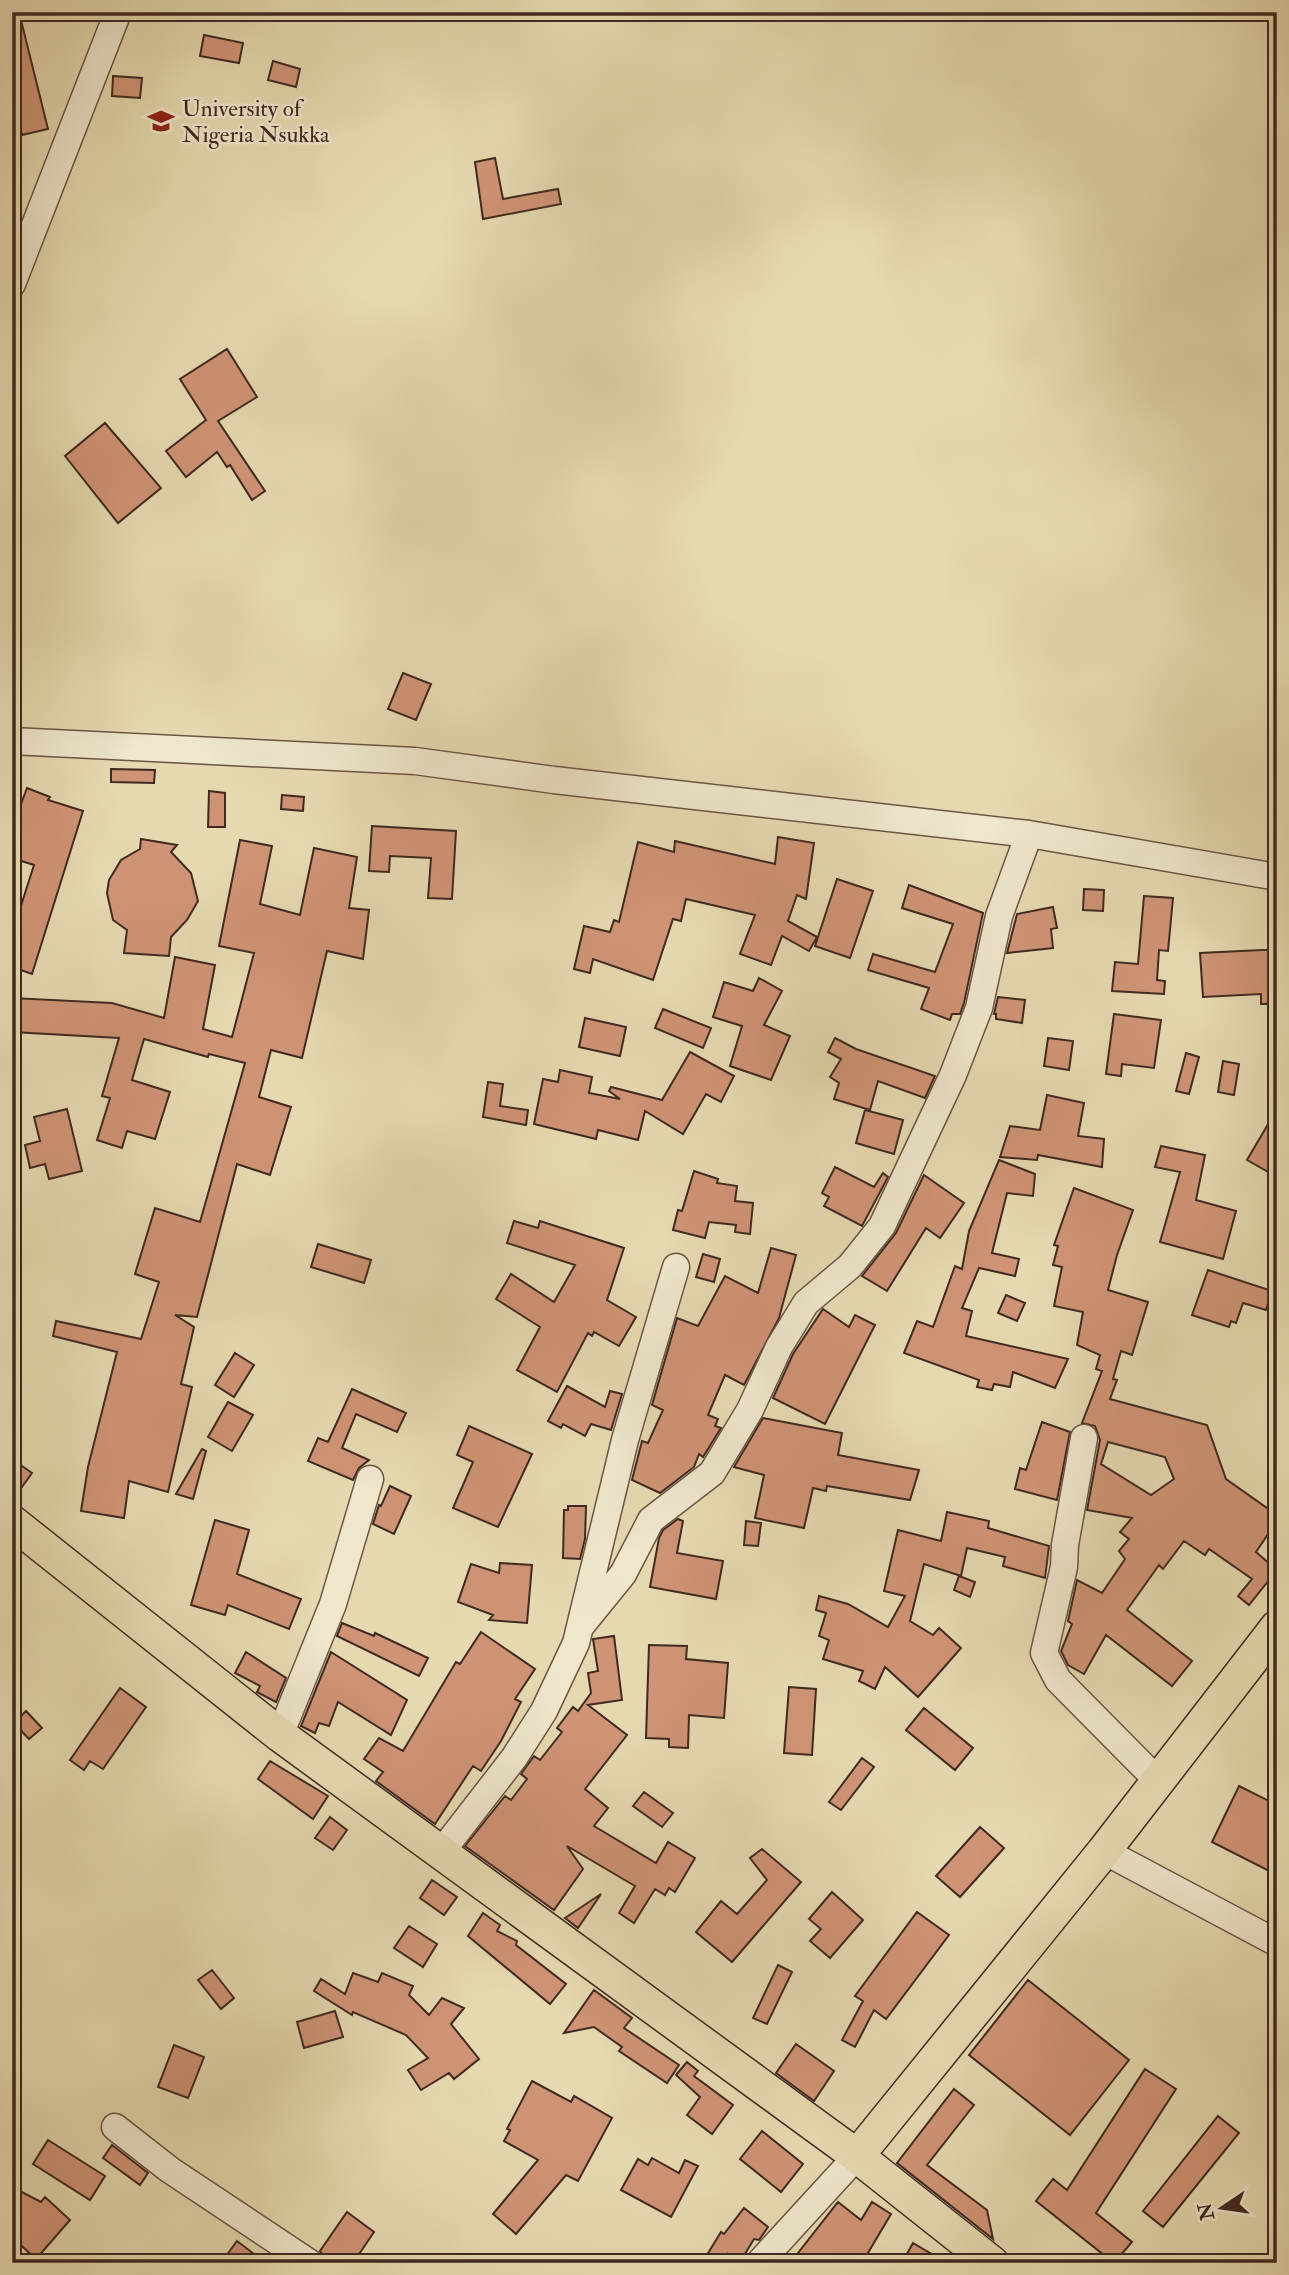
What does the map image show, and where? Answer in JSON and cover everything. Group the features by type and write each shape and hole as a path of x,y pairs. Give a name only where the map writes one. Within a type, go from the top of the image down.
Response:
{"main road":[{"path":"12,1522 280,1735 857,2156 992,2263"},
{"path":"857,2156 1104,1851 1277,1627"}],"street":[{"path":"15,271 118,12"},
{"path":"12,741 415,761 554,780 1029,834 1277,877"},
{"path":"580,1627 623,1574 651,1520 712,1472 750,1410 779,1347 806,1303 850,1266 882,1226 953,1075 979,1008 999,916 1029,834"},
{"path":"442,1851 514,1758 544,1711 580,1627 625,1440 676,1267"},
{"path":"1084,1438 1065,1545 1064,1567 1044,1653 1058,1680 1158,1782"},
{"path":"280,1735 333,1604 370,1479"},
{"path":"1104,1851 1277,1943"},
{"path":"114,2127 170,2170 310,2263"},
{"path":"759,2263 857,2156"}],"building":[{"path":"12,12 19,12 48,129 22,135 15,108 12,109"},
{"path":"204,35 243,43 239,63 200,56"},
{"path":"273,61 300,69 296,87 268,80"},
{"path":"113,76 142,78 140,98 112,96"},
{"path":"495,158 503,199 558,189 561,204 483,219 475,162"},
{"path":"227,349 257,397 218,421 265,491 252,500 230,465 227,467 217,452 186,477 166,451 206,420 180,379"},
{"path":"105,423 161,488 118,523 65,456"},
{"path":"403,673 431,684 416,720 388,709"},
{"path":"111,769 155,770 154,783 111,782"},
{"path":"27,788 50,797 48,800 83,811 32,974 12,967 12,934 34,865 12,858 12,810 18,812"},
{"path":"209,791 225,793 225,827 208,827"},
{"path":"282,795 304,797 303,811 281,809"},
{"path":"372,826 456,831 452,899 428,898 431,858 390,856 389,872 369,871"},
{"path":"778,837 814,843 806,899 797,895 788,921 817,937 809,951 782,936 771,965 740,954 755,915 686,899 681,921 673,919 653,980 593,959 590,973 574,969 584,926 610,932 614,920 619,922 638,842 674,852 675,841 775,864"},
{"path":"141,839 177,845 171,852 191,873 198,901 187,920 171,937 169,956 124,953 127,930 113,920 107,893 109,880 121,860 140,849"},
{"path":"240,840 272,846 260,904 300,915 314,848 357,857 349,908 369,910 363,959 327,951 302,1058 271,1050 259,1097 291,1107 270,1175 237,1164 197,1317 175,1315 194,1327 181,1384 192,1387 168,1492 129,1481 124,1518 81,1511 88,1467 117,1352 53,1336 56,1321 141,1339 159,1282 135,1274 155,1208 200,1222 245,1063 209,1054 208,1057 144,1039 132,1080 170,1092 155,1139 127,1131 122,1148 97,1140 110,1098 102,1096 119,1038 12,1032 12,998 112,1003 164,1018 175,957 215,965 203,1029 232,1037 254,953 219,946"},
{"path":"837,879 873,891 850,958 815,946"},
{"path":"909,885 983,913 964,1003 960,1014 952,1014 950,1020 921,1009 929,988 868,970 873,954 935,972 953,924 902,908"},
{"path":"1084,889 1104,890 1103,911 1083,910"},
{"path":"1144,896 1173,898 1168,951 1159,950 1157,980 1165,981 1164,994 1112,991 1115,962 1138,964"},
{"path":"1053,907 1057,928 1051,929 1053,948 1007,953 1017,914"},
{"path":"1277,950 1277,1004 1261,1004 1261,994 1203,997 1200,953"},
{"path":"759,978 782,991 764,1025 790,1036 771,1080 730,1066 742,1026 713,1017 724,982 753,991"},
{"path":"998,997 1025,1000 1022,1023 996,1019 994,1014"},
{"path":"663,1009 711,1028 703,1048 655,1028"},
{"path":"1114,1014 1161,1020 1154,1068 1122,1064 1121,1076 1106,1074"},
{"path":"585,1018 626,1027 620,1056 579,1047"},
{"path":"835,1038 856,1049 935,1076 925,1098 878,1081 870,1110 834,1099 839,1083 830,1077 841,1059 828,1052"},
{"path":"1048,1038 1073,1041 1069,1070 1044,1066"},
{"path":"690,1052 734,1076 721,1102 706,1094 683,1134 645,1111 638,1140 598,1130 596,1139 534,1124 543,1079 558,1082 560,1070 592,1077 589,1093 620,1099 609,1091 611,1087 662,1100"},
{"path":"1186,1053 1199,1057 1189,1094 1176,1091"},
{"path":"1223,1061 1239,1064 1234,1095 1218,1092"},
{"path":"488,1082 503,1084 500,1106 528,1110 526,1125 483,1117"},
{"path":"1047,1095 1084,1103 1078,1136 1104,1139 1102,1167 1038,1155 1037,1160 1000,1157 1010,1126 1040,1130"},
{"path":"67,1109 82,1171 49,1179 45,1164 30,1168 25,1145 40,1141 34,1117"},
{"path":"1277,1109 1277,1177 1247,1160"},
{"path":"865,1110 903,1120 894,1154 856,1143"},
{"path":"1161,1146 1205,1155 1196,1200 1236,1211 1223,1259 1160,1242 1180,1172 1155,1167"},
{"path":"999,1160 1035,1174 1033,1196 1007,1193 992,1253 1019,1259 1015,1276 979,1268 962,1308 972,1311 966,1336 1068,1359 1055,1388 1013,1372 1010,1387 994,1384 992,1390 977,1387 979,1380 904,1353 917,1321 933,1327 955,1266 962,1269 969,1231"},
{"path":"835,1167 874,1187 883,1173 888,1177 862,1226 824,1206 829,1197 822,1193"},
{"path":"694,1171 718,1179 717,1183 737,1186 735,1201 753,1203 750,1234 735,1232 736,1225 709,1222 705,1238 673,1230 678,1210 682,1211"},
{"path":"924,1175 964,1203 940,1238 926,1228 887,1291 862,1276 896,1233"},
{"path":"1074,1188 1133,1210 1108,1290 1148,1302 1132,1355 1121,1351 1113,1379 1117,1380 1110,1399 1207,1425 1226,1479 1277,1515 1277,1521 1256,1552 1277,1570 1249,1605 1238,1596 1252,1579 1209,1549 1205,1555 1184,1541 1163,1569 1159,1565 1127,1610 1192,1661 1172,1686 1106,1635 1084,1674 1068,1665 1061,1651 1072,1624 1068,1621 1077,1580 1102,1593 1125,1559 1119,1551 1129,1539 1120,1532 1132,1518 1087,1510 1100,1440 1095,1426 1082,1423 1102,1371 1096,1369 1100,1355 1077,1345 1083,1312 1054,1306 1062,1267 1053,1265 1058,1246 1054,1245","holes":["1108,1442 1165,1457 1174,1479 1151,1495 1101,1464"]},
{"path":"514,1221 538,1228 540,1221 624,1248 607,1300 636,1317 619,1346 594,1332 592,1336 588,1333 557,1392 517,1370 540,1327 496,1299 511,1274 554,1302 575,1265 507,1243"},
{"path":"318,1244 371,1260 364,1283 311,1267"},
{"path":"771,1248 796,1255 779,1318 744,1385 725,1375 708,1415 718,1419 715,1426 721,1428 703,1457 699,1454 694,1467 660,1493 632,1480 642,1441 648,1443 663,1410 652,1405 677,1318 698,1326 725,1276 758,1293"},
{"path":"703,1254 720,1259 714,1282 696,1277"},
{"path":"1208,1270 1272,1291 1266,1310 1243,1303 1236,1323 1231,1321 1229,1327 1192,1315"},
{"path":"1006,1295 1025,1303 1017,1321 998,1313"},
{"path":"823,1309 849,1327 855,1315 875,1325 825,1424 773,1398 793,1354"},
{"path":"235,1353 254,1365 234,1397 215,1385"},
{"path":"567,1386 605,1407 610,1391 622,1394 611,1430 591,1424 585,1436 563,1424 561,1428 548,1421"},
{"path":"352,1389 406,1413 397,1432 356,1414 342,1448 369,1460 359,1468 353,1480 308,1461 318,1438 328,1442"},
{"path":"228,1402 253,1415 232,1451 208,1437"},
{"path":"763,1418 842,1433 838,1455 919,1470 910,1500 827,1486 826,1491 813,1488 804,1528 755,1518 764,1475 734,1467"},
{"path":"1042,1422 1070,1432 1057,1500 1015,1489 1020,1468 1026,1470"},
{"path":"469,1426 532,1454 498,1527 453,1508 473,1462 457,1455"},
{"path":"202,1449 206,1451 193,1499 176,1494"},
{"path":"12,1459 32,1473 12,1501"},
{"path":"390,1486 411,1496 394,1534 373,1524 379,1505 381,1506"},
{"path":"568,1506 586,1506 585,1539 580,1559 563,1558 564,1510 568,1510"},
{"path":"947,1512 989,1521 988,1528 1049,1546 1045,1578 1003,1566 1005,1557 967,1548 961,1576 924,1564 910,1621 933,1635 939,1628 961,1648 918,1697 885,1667 875,1689 859,1681 863,1671 823,1659 829,1640 819,1636 826,1613 816,1610 819,1596 848,1604 888,1627 905,1596 884,1591 898,1530 941,1541"},
{"path":"678,1519 683,1521 677,1553 723,1561 716,1599 650,1587 659,1538 663,1530"},
{"path":"215,1520 249,1530 237,1574 301,1599 289,1629 228,1605 225,1615 191,1605"},
{"path":"746,1521 761,1523 758,1546 744,1545"},
{"path":"500,1563 532,1565 527,1623 489,1620 493,1615 458,1602 471,1564 499,1573"},
{"path":"959,1576 975,1582 970,1597 954,1590"},
{"path":"342,1623 374,1636 375,1633 428,1658 419,1676 337,1636"},
{"path":"481,1632 535,1669 515,1699 521,1702 501,1741 481,1771 473,1766 435,1824 376,1781 383,1772 364,1759 379,1738 403,1751 456,1662 460,1664"},
{"path":"614,1636 622,1700 588,1705 627,1735 585,1789 608,1808 594,1826 656,1863 668,1842 695,1858 675,1892 669,1888 665,1895 655,1889 634,1923 619,1913 635,1886 567,1846 583,1869 554,1910 465,1846 505,1796 511,1800 527,1779 521,1774 534,1756 540,1760 562,1732 557,1728 573,1707 578,1711 591,1693 588,1673 598,1671 593,1639"},
{"path":"649,1645 687,1646 686,1659 728,1663 724,1718 689,1715 688,1748 669,1747 669,1739 646,1738"},
{"path":"246,1652 286,1678 276,1702 257,1692 260,1686 235,1673"},
{"path":"331,1652 407,1700 391,1735 338,1702 329,1726 319,1723 315,1733 301,1726"},
{"path":"789,1687 816,1689 812,1755 784,1753"},
{"path":"120,1688 146,1707 103,1769 90,1761 84,1770 70,1760"},
{"path":"924,1708 973,1748 955,1770 906,1730"},
{"path":"26,1711 42,1728 29,1739 14,1723"},
{"path":"862,1758 874,1767 841,1810 829,1802"},
{"path":"270,1761 328,1796 313,1819 258,1779"},
{"path":"1239,1786 1277,1805 1277,1875 1212,1842"},
{"path":"644,1792 673,1813 662,1827 633,1806"},
{"path":"330,1817 347,1830 333,1850 315,1838"},
{"path":"980,1827 1004,1848 960,1897 936,1876"},
{"path":"762,1849 801,1882 732,1962 696,1932 721,1901 737,1914 767,1880 750,1858"},
{"path":"432,1880 457,1897 444,1915 420,1898"},
{"path":"832,1892 863,1920 830,1958 810,1941 821,1929 809,1919"},
{"path":"601,1894 578,1928 565,1918"},
{"path":"917,1912 949,1935 886,2019 874,2010 855,2047 842,2040 863,2001 855,1996"},
{"path":"483,1913 500,1925 497,1931 517,1941 516,1945 566,1984 550,2004 468,1936"},
{"path":"409,1926 437,1944 423,1967 394,1948"},
{"path":"778,1965 792,1972 767,2024 753,2018"},
{"path":"212,1970 234,1998 221,2009 198,1980"},
{"path":"353,1973 378,1982 382,1973 413,1986 409,1995 429,2015 442,1998 464,2008 451,2024 479,2059 454,2079 449,2073 421,2090 408,2070 428,2058 406,2035 353,2012 352,2015 314,1991 321,1979 345,1994"},
{"path":"1028,1980 1129,2060 1070,2135 969,2055"},
{"path":"594,1990 632,2018 624,2028 679,2065 667,2083 619,2051 622,2047 594,2027 564,2033"},
{"path":"335,2011 343,2037 304,2048 297,2022"},
{"path":"796,2044 834,2071 814,2101 776,2073"},
{"path":"174,2045 204,2057 188,2098 158,2087"},
{"path":"687,2062 698,2071 694,2076 733,2105 712,2134 687,2115 700,2097 676,2075"},
{"path":"1145,2069 1176,2089 1096,2213 1132,2242 1114,2263 1036,2201 1053,2179 1067,2190"},
{"path":"532,2081 571,2102 574,2096 612,2118 578,2181 566,2175 516,2234 493,2214 538,2160 504,2141 510,2130 507,2129"},
{"path":"954,2089 974,2105 927,2165 987,2210 993,2239 897,2163"},
{"path":"1218,2116 1239,2133 1163,2227 1143,2211"},
{"path":"762,2131 803,2164 781,2192 740,2159"},
{"path":"48,2140 105,2176 90,2200 33,2164"},
{"path":"112,2145 148,2173 140,2185 103,2158"},
{"path":"652,2158 679,2173 685,2160 698,2166 671,2217 621,2190 638,2159 648,2165"},
{"path":"12,2187 41,2202 45,2197 70,2220 36,2259 12,2237"},
{"path":"838,2202 861,2220 872,2202 891,2214 862,2263 811,2263 798,2253"},
{"path":"744,2208 768,2227 759,2240 754,2239 740,2262 728,2254 726,2263 702,2263 721,2232 724,2234"},
{"path":"347,2212 374,2232 353,2263 329,2263 320,2251"},
{"path":"237,2241 266,2263 221,2263"},
{"path":"913,2243 947,2263 902,2263"}],"place":[{"name":"University of Nigeria Nsukka","path":"161,121"}]}
